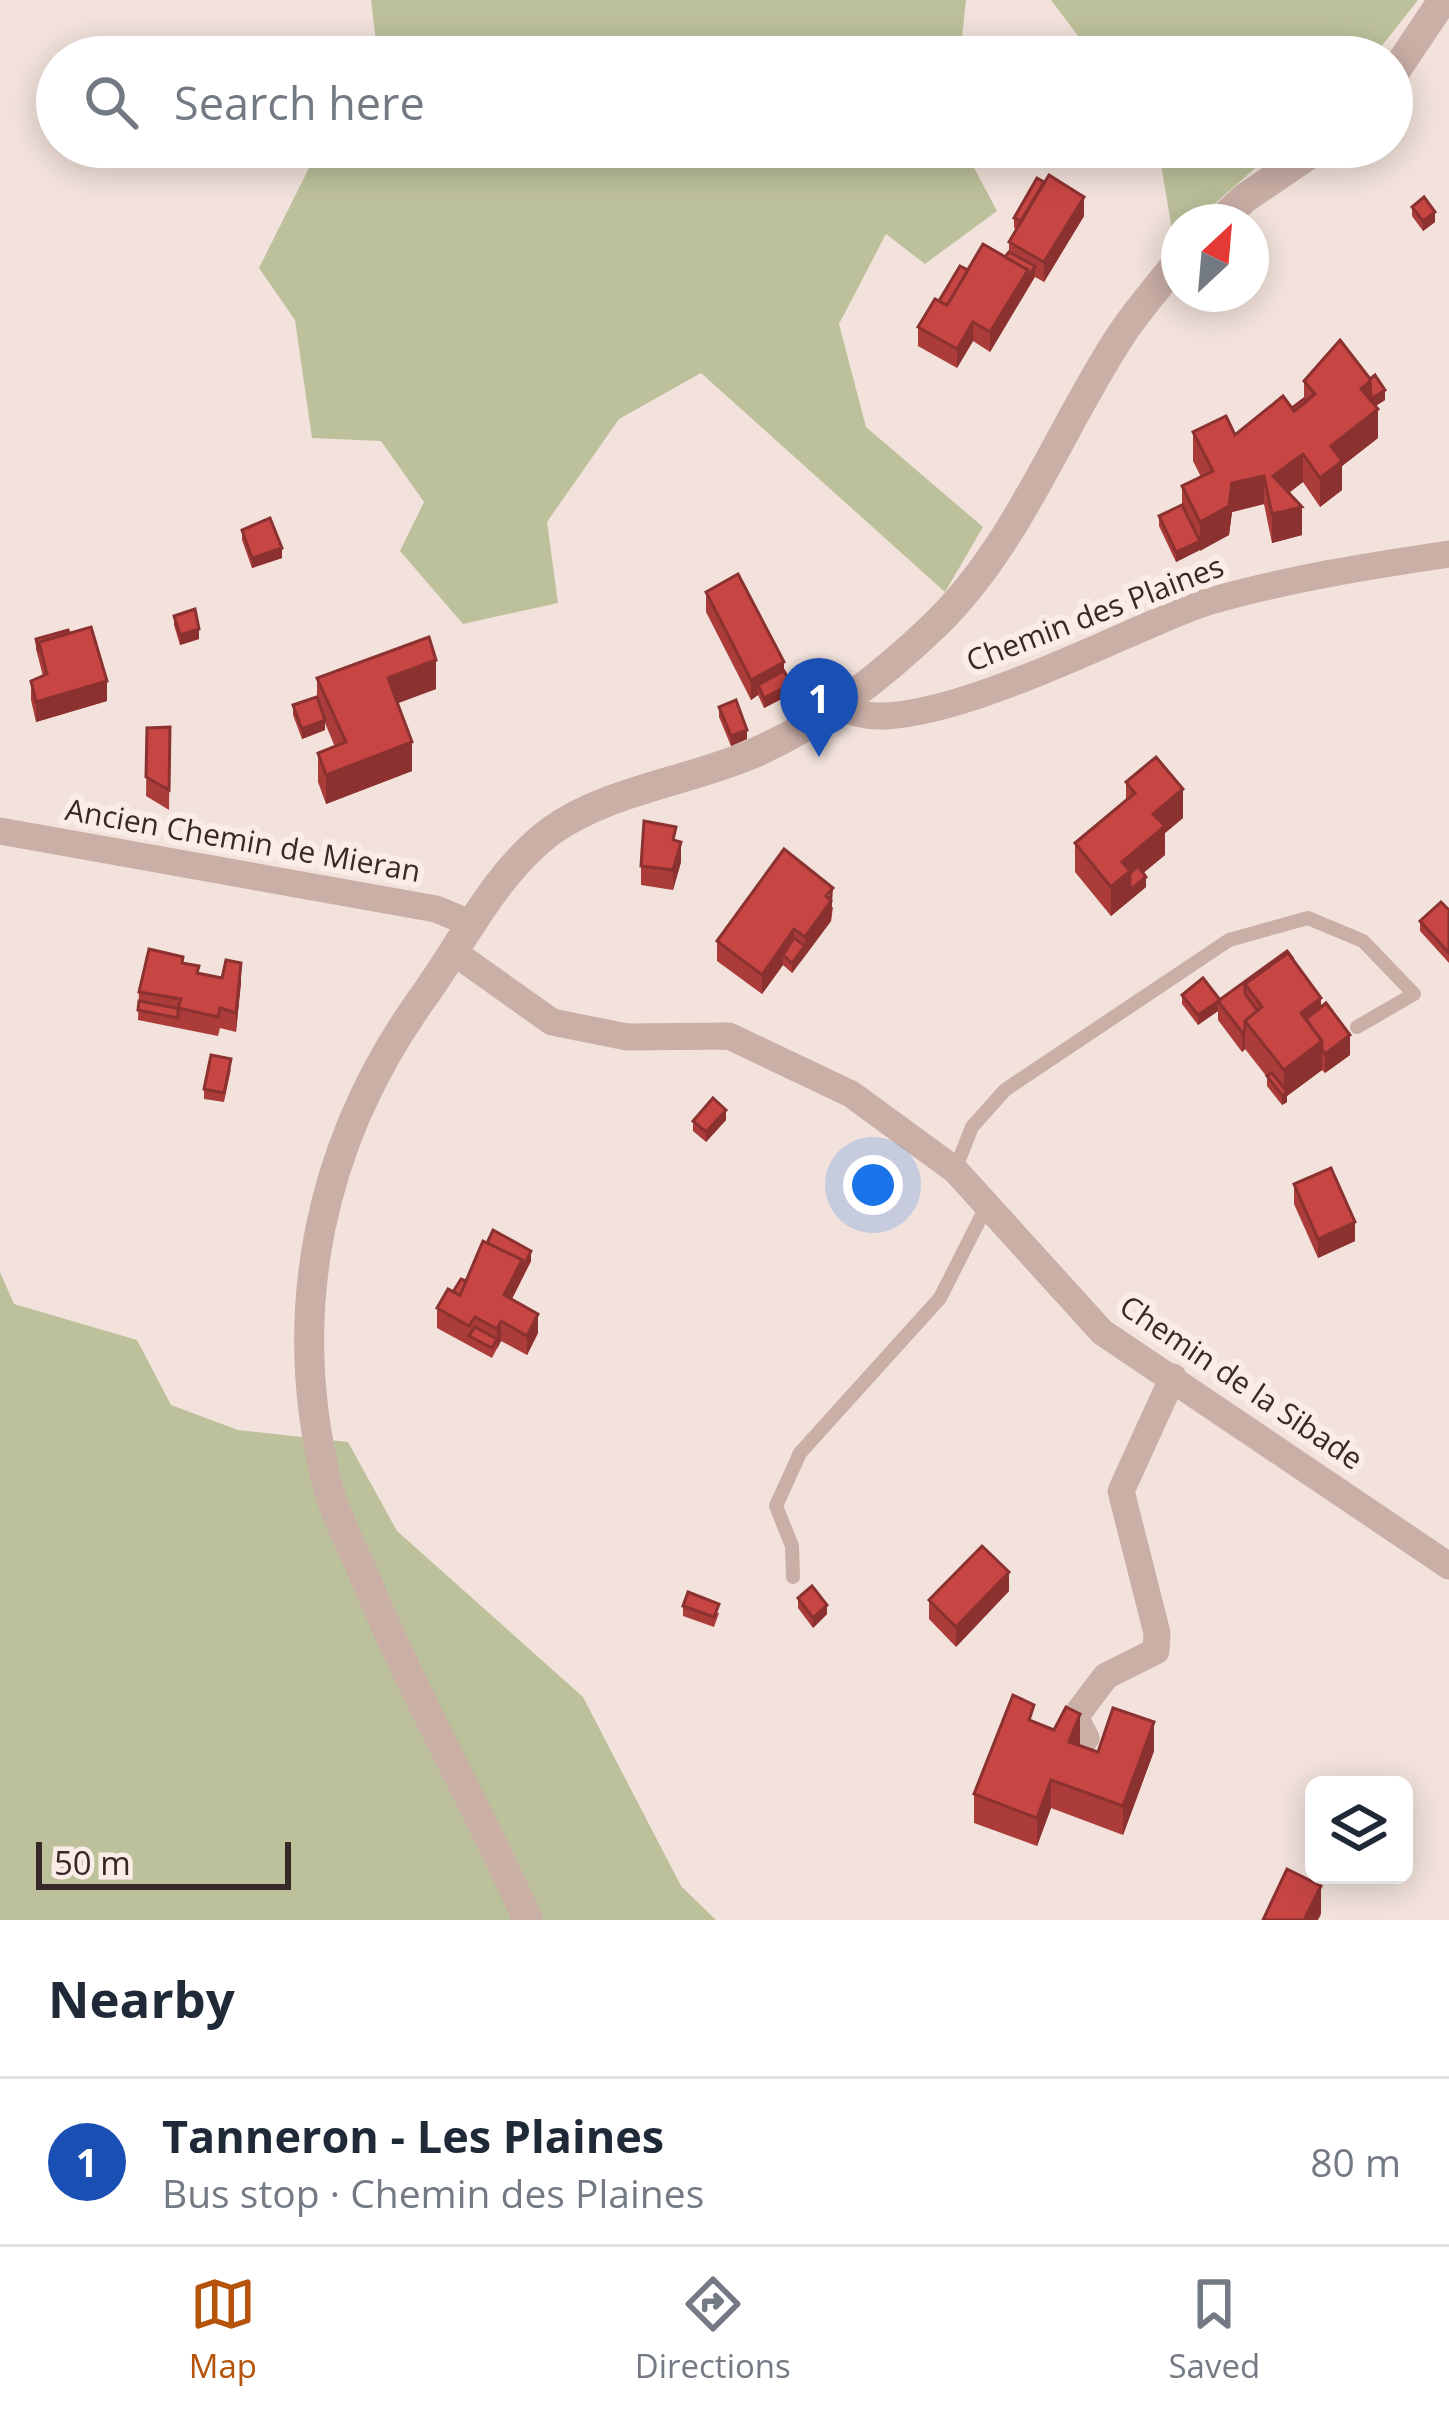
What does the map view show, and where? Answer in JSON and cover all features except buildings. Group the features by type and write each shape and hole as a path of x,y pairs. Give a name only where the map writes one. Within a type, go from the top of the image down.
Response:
{"street":[{"path":"1413,45 1443,0"},
{"path":"1238,204 1288,168"},
{"path":"528,1920 402,1666 328,1488 308,1387 320,1228 339,1147 375,1071 472,924 502,880 553,830 595,808 748,756 840,704 936,624 979,577 1035,490 1122,332 1161,283"},
{"name":"Chemin des Plaines","path":"840,704 867,719 917,711 1013,685 1202,604 1309,575 1449,554"},
{"name":"Ancien Chemin de Mieran","path":"0,831 436,909 472,924"},
{"name":"Chemin de la Sibade","path":"455,952 553,1022 627,1037 729,1036 851,1094 955,1170 1102,1332 1449,1566"},
{"path":"1087,1738 1075,1717 1106,1676 1156,1651 1157,1633 1121,1491 1173,1376"}],"lane":[{"path":"955,1170 972,1127 1005,1090 1229,940 1308,918 1363,941 1414,994 1358,1027"},
{"path":"793,1577 792,1546 776,1505 800,1453 940,1298 986,1207"}],"green space":[{"path":"371,0 966,0 962,36 375,36"},
{"path":"1051,0 1418,0 1390,36 1078,36"},
{"path":"309,168 974,168 997,211 925,264 886,234 839,324 866,427 983,527 945,592 701,373 619,419 547,522 558,603 463,624 400,551 424,502 381,441 312,438 295,320 259,268"},
{"path":"1162,168 1255,168 1214,204 1168,204"},
{"path":"0,1272 14,1304 137,1340 171,1405 238,1430 348,1442 397,1531 583,1697 681,1886 716,1920 0,1920"}],"place":[{"name":"Tanneron - Les Plaines","path":"819,757"}]}
